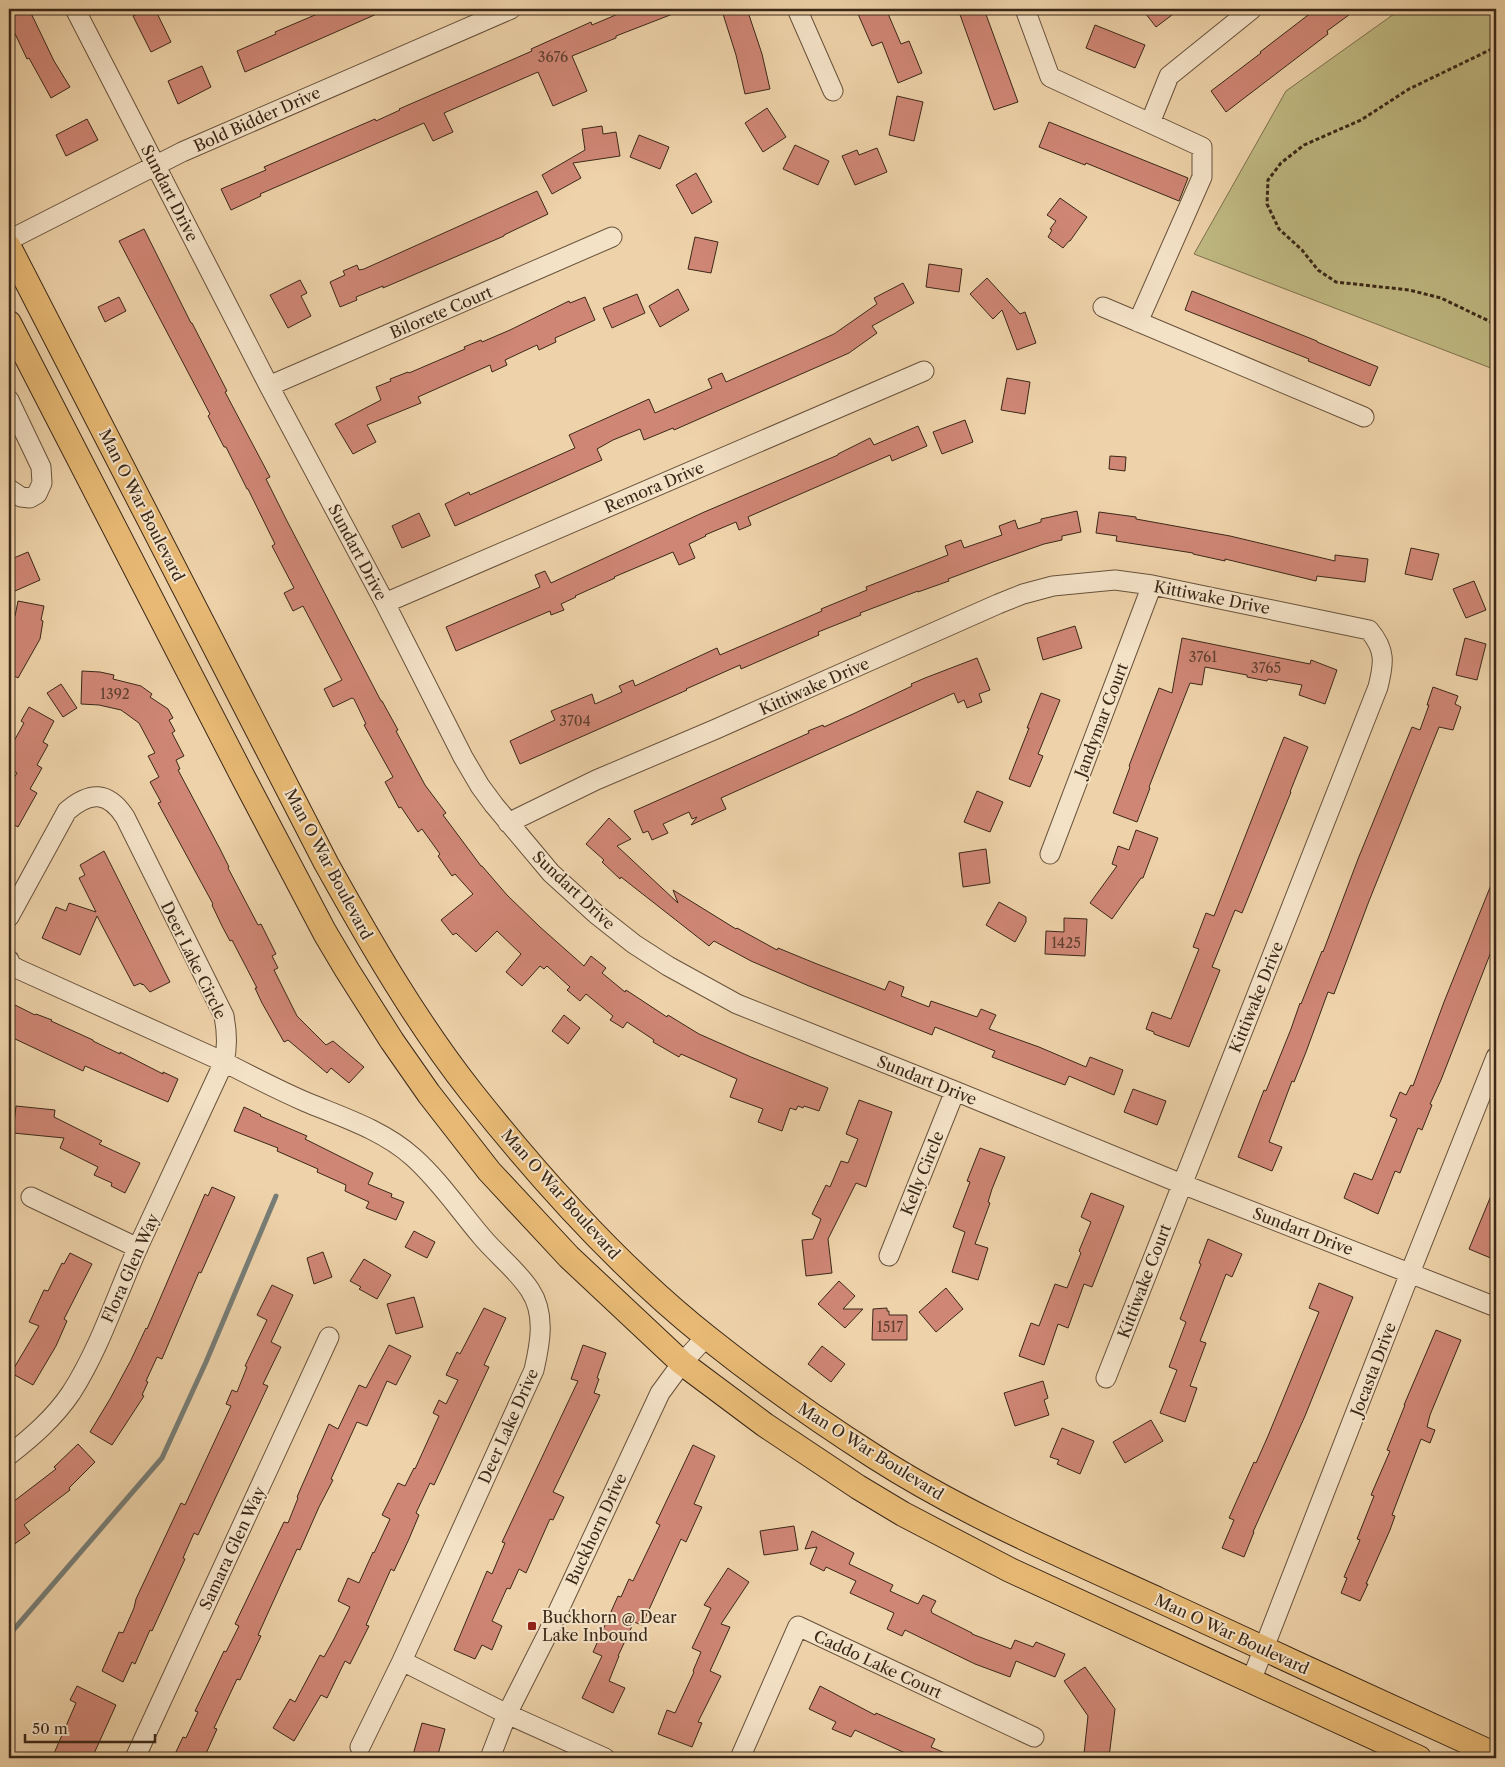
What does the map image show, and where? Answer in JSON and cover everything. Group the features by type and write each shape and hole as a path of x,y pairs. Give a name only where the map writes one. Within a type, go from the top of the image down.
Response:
{"main road":[{"name":"Man O War Boulevard","path":"9,247 317,845 373,946 425,1027 471,1092 557,1194 616,1255 706,1337 794,1403 877,1458 930,1490 1082,1566 1496,1755"},
{"name":"Man O War Boulevard","path":"9,323 244,779 347,970 392,1041 429,1094 489,1171 569,1257 682,1363 766,1425 858,1487 903,1514 1010,1570 1420,1758"}],"street":[{"name":"Sundart Drive","path":"75,9 269,386 385,603 463,757 480,786 508,823 551,873 596,914 634,944 668,966 737,1004 1182,1184 1496,1307"},
{"name":"Bold Bidder Drive","path":"9,240 182,152 511,9"},
{"path":"797,9 833,91"},
{"path":"1025,9 1050,77 1202,147 1202,177 1138,322"},
{"path":"1150,123 1169,76 1252,9"},
{"name":"Bilorete Court","path":"269,386 612,237"},
{"path":"1103,307 1364,417"},
{"name":"Remora Drive","path":"385,603 924,371"},
{"path":"9,400 41,467 42,483 37,494 30,498 21,497 9,489"},
{"name":"Kittiwake Drive","path":"508,823 612,773 1023,594 1052,586 1116,580 1152,585 1370,630 1379,641 1383,654 1378,687 1182,1184"},
{"name":"Jandymar Court","path":"1050,854 1152,585"},
{"name":"Deer Lake Circle","path":"9,917 67,811 78,802 88,798 100,797 117,805 125,817 224,1016 227,1041 224,1062"},
{"path":"9,960 11,965 18,969 224,1062"},
{"name":"Jocasta Drive","path":"1251,1681 1496,1057"},
{"name":"Flora Glen Way","path":"9,1455 55,1414 70,1394 95,1348 138,1248 224,1062"},
{"name":"Deer Lake Drive","path":"224,1062 291,1095 370,1129 413,1156 452,1199 482,1238 523,1280 538,1306 540,1346 534,1370 402,1661 360,1747"},
{"name":"Kelly Circle","path":"889,1256 956,1091"},
{"name":"Kittiwake Court","path":"1106,1378 1182,1184"},
{"path":"31,1196 138,1248"},
{"name":"Samara Glen Way","path":"135,1758 329,1337"},
{"name":"Buckhorn Drive","path":"490,1758 508,1714 660,1393 682,1363 706,1337"},
{"name":"Caddo Lake Court","path":"740,1758 798,1626 1034,1737"},
{"path":"402,1661 508,1714 605,1758"}],"path":[{"path":"1493,323 1441,298 1408,290 1336,282 1318,270 1302,250 1280,229 1267,204 1268,180 1281,164 1304,145 1361,120 1409,88 1496,46"}],"shaded area":[{"path":"1401,9 1496,9 1496,370 1194,254 1286,91"}],"building":[{"path":"9,9 29,9 54,61 70,87 51,98 29,58 27,59 9,21"},
{"path":"148,9 155,9 171,42 151,52 133,16"},
{"path":"329,9 388,9 245,72 237,51 276,34 275,32"},
{"path":"616,9 683,10 616,36 616,38 572,56 587,91 553,106 538,72 444,113 453,132 433,141 424,123 260,194 261,196 231,210 221,189 266,170 264,167 375,119 376,121 399,109 532,51 531,49 591,22 592,25 618,14"},
{"path":"738,9 747,9 762,54 770,89 745,94 736,55 723,14"},
{"path":"871,9 886,9 901,44 909,41 922,73 898,83 882,42 872,46 858,14"},
{"path":"958,9 984,9 1018,102 994,110"},
{"path":"1142,9 1180,9 1156,27"},
{"path":"1316,9 1357,9 1327,31 1328,34 1226,112 1211,91"},
{"path":"1095,25 1145,45 1135,68 1086,48"},
{"path":"202,66 211,87 178,104 168,81"},
{"path":"897,96 923,102 914,141 889,135"},
{"path":"767,108 786,137 763,152 745,123"},
{"path":"87,119 98,140 66,156 56,135"},
{"path":"1049,122 1188,178 1179,201 1086,163 1085,165 1039,147"},
{"path":"602,126 603,134 616,132 620,156 573,163 581,178 552,194 542,175 585,150 582,129"},
{"path":"639,135 669,147 660,169 630,157"},
{"path":"795,145 829,161 818,185 783,169"},
{"path":"877,148 887,172 855,185 842,156 857,150 859,155"},
{"path":"696,173 712,202 692,214 676,185"},
{"path":"537,191 548,214 504,236 383,288 383,286 356,297 357,300 340,307 330,282 345,275 343,271 357,265 359,270 364,269"},
{"path":"1060,198 1087,217 1063,248 1048,237 1052,230 1050,229 1056,221 1047,215"},
{"path":"144,229 227,391 225,392 270,477 266,479 287,521 398,730 396,731 425,785 446,813 443,815 481,866 507,895 584,966 591,956 606,968 602,973 625,992 626,990 667,1017 668,1015 699,1034 751,1057 828,1088 819,1111 804,1106 803,1108 798,1106 796,1110 790,1108 782,1131 758,1122 763,1109 730,1097 737,1079 681,1054 679,1057 653,1042 654,1040 627,1022 623,1028 610,1020 613,1016 586,994 580,1001 567,990 570,987 547,966 544,969 540,966 522,986 506,972 521,954 497,931 476,952 456,933 453,935 441,920 473,894 455,874 452,876 438,856 440,854 422,829 418,832 401,807 399,808 385,782 393,777 364,725 366,724 354,699 352,698 333,707 324,689 342,680 303,606 293,611 284,593 294,588 272,546 275,544 248,489 208,416 210,414 119,241"},
{"path":"695,237 718,242 711,273 688,269"},
{"path":"929,264 962,269 959,292 926,287"},
{"path":"987,278 1020,314 1025,312 1036,343 1017,350 1002,310 993,319 970,294"},
{"path":"300,280 307,293 301,296 311,316 288,328 270,295"},
{"path":"903,283 914,303 872,326 877,333 849,353 674,430 673,428 644,440 640,429 613,440 597,449 602,460 455,526 445,504 469,492 470,495 575,448 569,435 649,399 655,413 712,388 708,379 722,373 726,382 834,334 877,304 874,298"},
{"path":"678,289 689,310 660,327 649,306"},
{"path":"1192,291 1378,367 1370,386 1308,361 1309,359 1185,310"},
{"path":"637,294 645,313 612,328 603,308"},
{"path":"119,297 126,311 105,322 98,307"},
{"path":"585,297 595,320 555,338 556,342 539,350 537,345 505,360 507,365 492,372 490,365 418,397 421,403 367,425 376,442 353,454 335,424 381,400 376,387 391,381 390,379 465,349 464,347 481,340 482,342 510,330 569,301 570,303"},
{"path":"1007,378 1030,382 1025,414 1001,410"},
{"path":"965,420 973,442 942,454 933,432"},
{"path":"918,426 927,446 892,461 890,455 750,516 748,517 751,525 739,530 736,522 705,535 689,544 695,558 679,565 673,552 575,596 561,604 564,610 551,615 550,611 456,651 446,627 540,587 535,575 545,571 551,583 702,513 838,455 870,438 874,445"},
{"path":"1110,456 1126,457 1125,471 1109,469"},
{"path":"1077,511 1081,532 1062,536 1062,540 1044,544 993,562 948,579 949,581 860,613 861,615 818,632 819,635 741,669 740,665 520,764 510,741 555,720 551,711 592,694 595,704 622,692 619,686 633,680 635,686 717,648 720,655 822,611 821,609 867,590 866,587 948,555 945,546 961,540 964,548 1002,535 999,526 1015,520 1018,529 1041,522 1041,519"},
{"path":"1099,512 1136,517 1136,519 1230,536 1335,561 1335,555 1368,559 1365,582 1317,576 1316,581 1225,559 1225,561 1193,553 1116,541 1117,536 1096,533"},
{"path":"419,513 430,536 402,548 392,526"},
{"path":"1411,548 1439,554 1432,580 1405,574"},
{"path":"28,552 40,580 15,591 9,576 9,560"},
{"path":"1474,581 1486,610 1466,618 1453,589"},
{"path":"18,601 44,606 40,639 18,678 9,673 9,630 12,616 15,616"},
{"path":"1075,626 1082,648 1043,660 1037,638"},
{"path":"1182,638 1310,664 1311,660 1337,670 1325,704 1299,695 1302,685 1268,679 1267,681 1205,667 1202,685 1190,683 1137,822 1113,813 1159,688 1172,693"},
{"path":"1465,638 1486,644 1477,680 1456,675"},
{"path":"977,658 990,690 979,694 982,702 967,708 964,700 958,703 954,693 721,798 726,809 691,825 697,817 692,819 689,812 663,824 668,833 652,840 648,831 643,833 634,811 809,733 808,731 823,725 824,727 853,714 912,686 911,684"},
{"path":"82,671 114,675 113,679 141,686 152,694 150,697 168,709 173,718 169,720 175,731 172,733 184,756 176,760 180,769 178,770 258,925 261,924 276,954 272,956 278,968 274,970 297,1016 326,1045 333,1041 364,1067 349,1083 331,1068 327,1073 288,1040 284,1042 262,1003 255,988 257,988 232,940 230,941 213,904 158,803 161,802 150,782 159,777 148,756 155,753 139,723 121,710 99,705 81,704"},
{"path":"61,684 77,708 63,717 47,693"},
{"path":"1433,687 1458,696 1455,704 1461,707 1453,730 1439,727 1334,994 1328,992 1269,1142 1282,1147 1272,1171 1238,1157 1300,1003 1323,952 1358,859 1412,727 1420,730"},
{"path":"1041,693 1060,700 1038,754 1043,756 1030,787 1009,779"},
{"path":"29,707 54,721 43,742 48,745 37,765 42,768 30,789 37,793 18,827 9,822 9,786 17,773 9,768 9,750 24,723 21,721"},
{"path":"1284,737 1308,747 1242,913 1235,910 1212,967 1220,970 1189,1047 1154,1034 1154,1032 1146,1029 1152,1012 1171,1019 1199,949 1193,947 1206,913 1214,916"},
{"path":"977,791 1003,802 990,832 964,822"},
{"path":"609,818 631,839 617,846 678,903 673,890 736,929 777,950 778,948 885,990 889,981 904,987 901,996 929,1007 931,1001 977,1017 981,1009 996,1015 989,1029 1086,1067 1090,1057 1123,1070 1114,1095 1069,1076 1065,1085 992,1057 995,1051 935,1027 932,1035 751,961 714,941 709,946 621,877 620,879 602,862 604,860 586,844"},
{"path":"1136,830 1158,838 1143,878 1141,878 1112,919 1090,903 1117,866 1112,864 1118,846 1129,850"},
{"path":"986,849 990,883 963,887 959,853"},
{"path":"104,851 170,982 150,992 141,983 134,986 97,916 80,955 42,938 56,907 66,911 69,903 96,912 79,878 85,875 80,865"},
{"path":"1495,875 1496,939 1430,1104 1432,1105 1422,1130 1418,1128 1400,1173 1395,1171 1378,1214 1344,1198 1354,1173 1372,1180 1397,1119 1390,1116 1400,1092 1406,1095 1411,1085 1413,1086 1444,1002"},
{"path":"999,902 1026,917 1026,922 1015,942 986,925"},
{"path":"1064,918 1087,919 1085,956 1045,954 1046,931 1064,932"},
{"path":"15,1005 35,1015 52,1020 163,1074 163,1072 178,1079 168,1102 85,1066 83,1071 13,1038 14,1036 9,1034 9,1019"},
{"path":"564,1015 580,1028 568,1044 552,1031"},
{"path":"1133,1089 1166,1101 1157,1125 1124,1112"},
{"path":"859,1100 892,1112 866,1187 856,1183 828,1239 832,1273 806,1276 802,1240 813,1239 821,1219 812,1214 826,1185 830,1187 841,1161 848,1163 858,1139 846,1134"},
{"path":"16,1106 55,1110 54,1117 102,1141 99,1144 140,1163 125,1193 111,1186 112,1183 94,1175 98,1167 60,1148 64,1138 13,1133"},
{"path":"244,1107 307,1136 305,1139 373,1173 368,1184 392,1194 391,1197 404,1202 396,1220 366,1208 369,1202 345,1191 346,1185 317,1172 318,1169 277,1151 278,1148 234,1131"},
{"path":"980,1148 1005,1157 992,1189 988,1202 990,1203 975,1244 988,1248 978,1280 952,1272 965,1232 953,1227 970,1182 967,1181"},
{"path":"1495,1186 1496,1250 1493,1259 1469,1249"},
{"path":"212,1187 235,1197 201,1273 199,1272 162,1359 157,1357 146,1381 148,1382 142,1395 144,1396 112,1445 90,1432 110,1399 147,1329 205,1194 208,1196"},
{"path":"1091,1193 1124,1206 1092,1287 1084,1284 1068,1328 1058,1324 1044,1365 1019,1356 1031,1323 1039,1326 1055,1284 1067,1288 1091,1222 1081,1217"},
{"path":"414,1231 435,1242 427,1258 405,1247"},
{"path":"1208,1239 1242,1254 1232,1277 1226,1274 1200,1341 1206,1343 1190,1386 1197,1388 1185,1422 1160,1413 1177,1370 1169,1367 1186,1322 1180,1319 1201,1264 1199,1263"},
{"path":"323,1252 332,1277 314,1284 307,1258"},
{"path":"70,1253 92,1264 64,1319 67,1321 56,1346 33,1385 11,1373 39,1326 29,1322 44,1290 48,1291 62,1263 64,1264"},
{"path":"364,1259 391,1275 377,1299 359,1289 361,1287 350,1281"},
{"path":"839,1281 855,1296 843,1309 863,1309 845,1328 818,1304"},
{"path":"1319,1283 1353,1297 1305,1416 1253,1532 1244,1557 1222,1548 1234,1520 1229,1518 1268,1436 1319,1312 1309,1308"},
{"path":"272,1285 293,1295 271,1342 281,1347 263,1384 268,1386 198,1535 194,1533 183,1558 185,1559 152,1631 150,1630 135,1664 132,1662 123,1682 102,1671 119,1632 123,1633 136,1599 181,1503 185,1505 231,1406 226,1404 232,1390 237,1392 247,1367 245,1366 267,1320 257,1315"},
{"path":"946,1288 963,1309 936,1332 919,1312"},
{"path":"414,1297 423,1327 396,1334 387,1304"},
{"path":"484,1308 506,1318 484,1365 489,1367 434,1485 430,1483 416,1513 419,1515 409,1539 394,1571 391,1569 366,1625 369,1626 350,1664 345,1661 327,1698 321,1695 294,1741 273,1728 290,1699 295,1702 320,1655 324,1657 334,1639 350,1607 338,1601 348,1578 359,1583 390,1519 382,1515 398,1483 405,1486 415,1469 439,1416 433,1413 439,1400 446,1404 458,1380 446,1375 457,1352 460,1354"},
{"path":"887,1308 889,1315 907,1315 907,1340 872,1340 873,1309"},
{"path":"1436,1330 1461,1340 1430,1415 1427,1427 1435,1430 1430,1443 1421,1439 1392,1515 1395,1516 1390,1530 1360,1601 1341,1593 1347,1578 1344,1577 1360,1540 1357,1539 1374,1496 1371,1495 1390,1451 1387,1450"},
{"path":"389,1345 411,1356 396,1385 387,1381 367,1426 357,1422 331,1479 333,1480 300,1550 297,1549 258,1635 261,1636 240,1680 237,1679 214,1728 217,1729 204,1758 184,1758 175,1754 183,1737 186,1738 198,1712 195,1711 224,1651 226,1652 239,1626 235,1624 284,1522 288,1523 297,1497 329,1424 338,1429 359,1385 366,1388"},
{"path":"583,1345 606,1353 594,1393 600,1395 553,1492 564,1497 553,1520 550,1519 526,1573 519,1569 510,1589 507,1588 492,1621 502,1626 492,1650 482,1645 475,1659 454,1650 487,1571 492,1574 505,1543 502,1542 578,1381 571,1379"},
{"path":"822,1346 845,1364 831,1382 808,1364"},
{"path":"1043,1381 1048,1398 1044,1400 1049,1415 1015,1426 1004,1393"},
{"path":"1151,1420 1163,1441 1125,1463 1113,1442"},
{"path":"1062,1428 1094,1441 1080,1474 1057,1464 1059,1460 1050,1457"},
{"path":"78,1444 95,1462 69,1488 70,1490 24,1525 30,1533 9,1548 9,1505 56,1469 54,1467"},
{"path":"693,1445 715,1456 694,1504 702,1507 686,1542 681,1539 642,1625 634,1622 618,1656 609,1681 625,1688 613,1713 582,1698 602,1656 593,1652 618,1596 621,1597 629,1579 633,1581 660,1525 656,1523"},
{"path":"794,1526 798,1550 764,1555 760,1531"},
{"path":"812,1531 854,1553 849,1564 893,1585 890,1591 918,1604 923,1595 936,1601 931,1610 932,1613 972,1634 1011,1649 1015,1640 1033,1647 1036,1642 1065,1654 1055,1677 1016,1661 1010,1677 975,1664 905,1630 902,1636 887,1629 894,1613 850,1593 856,1581 826,1567 824,1571 810,1564 817,1547 805,1549"},
{"path":"728,1568 749,1582 721,1624 730,1627 710,1671 721,1676 698,1722 702,1723 692,1747 658,1734 667,1710 675,1713 694,1672 701,1652 692,1648 711,1608 704,1605"},
{"path":"1085,1667 1115,1709 1109,1757 1084,1754 1088,1716 1064,1681"},
{"path":"77,1686 116,1705 92,1758 52,1758 76,1703 70,1700"},
{"path":"820,1686 875,1715 876,1713 935,1739 931,1747 957,1758 916,1758 855,1730 851,1737 832,1729 836,1722 809,1709"},
{"path":"422,1723 445,1729 437,1758 422,1758 413,1755"}],"waterway":[{"path":"9,1635 162,1458 206,1362 276,1196"}],"place":[{"name":"Buckhorn @ Dear Lake Inbound","path":"532,1626"}]}
